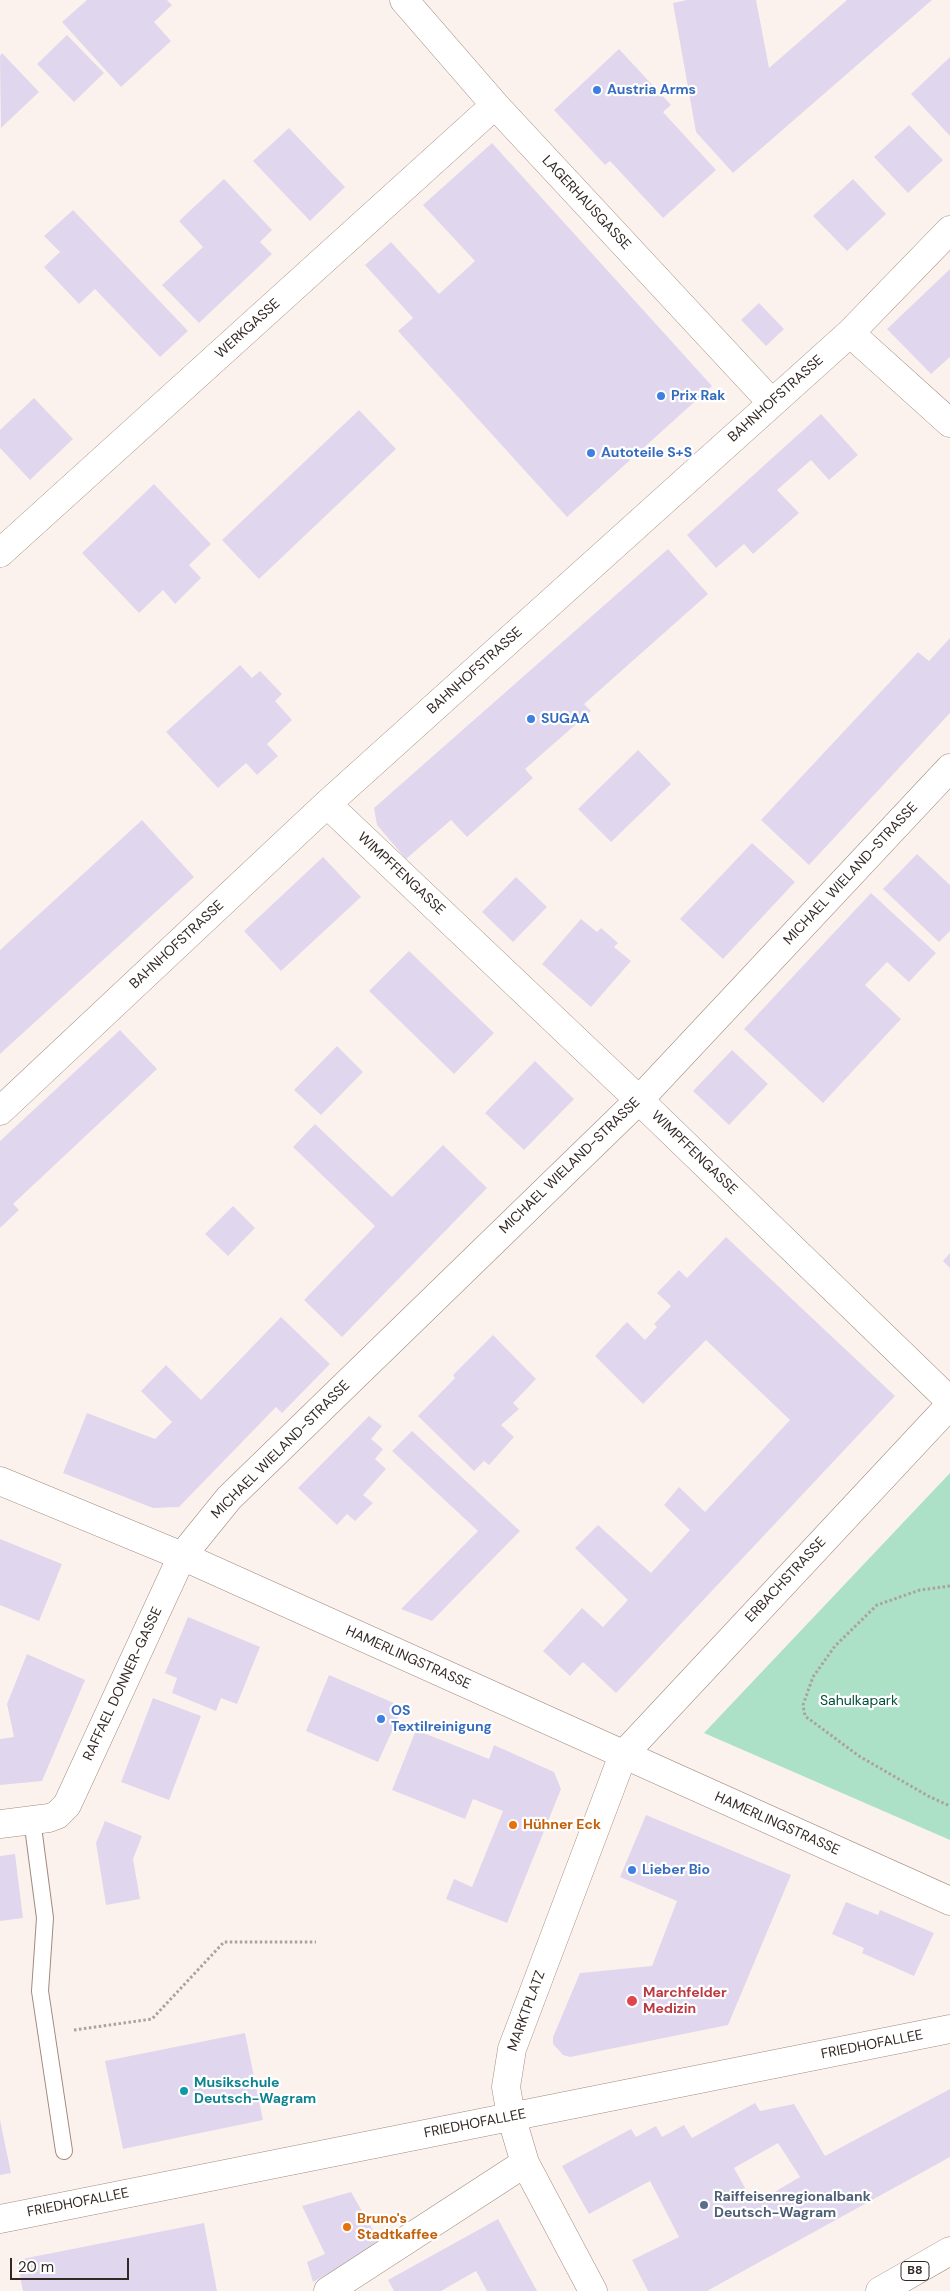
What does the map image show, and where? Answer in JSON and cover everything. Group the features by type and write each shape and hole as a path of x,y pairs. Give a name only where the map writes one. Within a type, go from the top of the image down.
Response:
{"street":[{"name":"LAGERHAUSGASSE","path":"404,0 495,105 772,403"},
{"name":"WERKGASSE","path":"0,553 495,105"},
{"name":"BAHNHOFSTRASSE","path":"0,1111 327,804 850,334 950,230"},
{"path":"850,334 950,423"},
{"name":"MICHAEL WIELAND-STRASSE","path":"182,1556 229,1498 639,1100 950,768"},
{"name":"WIMPFFENGASSE","path":"327,804 639,1100 950,1403"},
{"name":"ERBACHSTRASSE","path":"623,1755 950,1403"},
{"name":"HAMERLINGSTRASSE","path":"0,1481 182,1556 950,1901"},
{"name":"RAFFAEL DONNER-GASSE","path":"32,1819 49,1818 62,1811 71,1798 182,1556"},
{"name":"MARKTPLATZ","path":"593,2291 525,2163 511,2116 506,2087 512,2049 623,1755"},
{"path":"0,1824 32,1819"},
{"name":"FRIEDHOFALLEE","path":"0,2218 950,2029"},
{"path":"328,2291 525,2163"},
{"name":"B8","path":"880,2291 950,2251"}],"lane":[{"path":"32,1819 45,1918 40,1991 64,2151"}],"path":[{"path":"950,1586 920,1590 877,1605 836,1646 813,1677 803,1705 805,1716 859,1756 928,1796 950,1806"},
{"path":"47,2034 152,2019 224,1942 316,1942"}],"green space":[{"name":"Sahulkapark","path":"950,1473 950,1840 704,1733"}],"building":[{"path":"87,0 167,0 172,5 154,22 171,41 121,87 62,22"},
{"path":"687,0 756,0 769,68 847,0 932,0 733,173 696,132 673,3"},
{"path":"67,35 104,73 74,102 37,64"},
{"path":"619,49 671,105 663,112 716,170 663,218 610,161 605,165 554,110"},
{"path":"2,53 39,92 1,128 0,56"},
{"path":"950,57 950,136 911,94"},
{"path":"909,125 943,160 908,193 874,157"},
{"path":"289,128 345,187 310,221 253,161"},
{"path":"492,143 712,386 567,517 398,331 413,318 365,265 391,242 439,294 475,261 423,205"},
{"path":"224,179 272,230 260,242 272,254 199,323 162,285 203,247 179,221"},
{"path":"853,179 886,214 847,251 813,216"},
{"path":"73,210 188,331 160,357 95,289 79,304 44,267 60,252 44,236"},
{"path":"950,269 950,357 931,374 887,329"},
{"path":"759,303 784,329 766,346 741,320"},
{"path":"34,398 73,439 30,480 0,448 0,430"},
{"path":"359,410 396,449 259,579 222,540"},
{"path":"821,414 858,455 829,480 811,460 777,490 799,513 753,554 744,544 716,568 687,535"},
{"path":"154,484 211,544 189,565 201,578 175,604 163,590 139,613 82,553"},
{"path":"668,549 708,594 584,704 591,711 525,769 533,778 467,837 451,820 406,859 377,825 374,808"},
{"path":"950,638 950,713 809,865 761,820 918,652 929,661"},
{"path":"240,665 252,678 260,671 282,694 275,701 292,720 267,744 278,756 257,775 246,763 218,788 166,732"},
{"path":"638,750 671,784 611,842 578,809"},
{"path":"142,820 194,877 0,1054 0,950"},
{"path":"752,843 795,882 723,959 680,919"},
{"path":"917,854 950,885 950,931 939,942 883,889"},
{"path":"323,857 361,897 281,971 244,931"},
{"path":"516,877 547,907 513,942 482,912"},
{"path":"871,893 936,953 909,982 887,962 865,985 901,1019 823,1103 744,1029"},
{"path":"581,919 597,932 601,928 618,943 614,947 631,961 591,1007 542,964"},
{"path":"409,951 494,1033 454,1074 369,991"},
{"path":"120,1030 157,1069 13,1204 19,1210 0,1228 0,1141"},
{"path":"337,1046 363,1072 321,1115 294,1090"},
{"path":"732,1050 768,1084 729,1125 693,1091"},
{"path":"535,1061 574,1099 524,1150 485,1113"},
{"path":"315,1124 392,1197 443,1145 487,1188 342,1337 304,1300 375,1226 293,1147"},
{"path":"233,1206 255,1228 228,1256 205,1234"},
{"path":"726,1237 895,1396 616,1693 583,1662 570,1676 543,1651 582,1608 603,1627 628,1600 575,1548 598,1525 651,1573 690,1530 664,1505 679,1487 705,1512 790,1420 706,1340 643,1404 595,1356 627,1322 645,1340 657,1327 654,1324 671,1306 657,1293 679,1270 687,1278"},
{"path":"950,1253 950,1268 943,1261"},
{"path":"281,1317 330,1364 282,1413 276,1407 179,1507 153,1508 63,1473 87,1413 155,1439 172,1422 141,1391 166,1365 201,1400"},
{"path":"493,1335 536,1379 513,1403 519,1409 501,1425 514,1437 489,1465 484,1461 474,1471 418,1416 455,1378 453,1375"},
{"path":"369,1416 382,1426 371,1439 383,1449 375,1459 386,1469 363,1495 373,1503 355,1521 347,1514 337,1525 298,1488"},
{"path":"412,1431 520,1531 432,1621 401,1609 478,1531 392,1451"},
{"path":"0,1539 62,1564 39,1621 0,1605"},
{"path":"188,1617 260,1647 237,1704 221,1698 216,1711 172,1693 177,1678 165,1673"},
{"path":"27,1654 85,1680 42,1781 0,1785 0,1739 14,1737 7,1704"},
{"path":"329,1675 403,1707 378,1762 306,1731"},
{"path":"153,1698 201,1716 169,1800 121,1782"},
{"path":"416,1730 489,1759 494,1745 554,1772 561,1789 507,1923 446,1899 454,1879 472,1887 503,1811 473,1799 465,1819 392,1790"},
{"path":"646,1815 791,1875 728,2025 570,2057 563,2055 553,2044 553,2037 580,1973 652,1966 677,1901 620,1877"},
{"path":"105,1821 142,1836 133,1859 140,1899 106,1905 96,1843"},
{"path":"15,1854 23,1918 0,1921 0,1856"},
{"path":"846,1902 878,1915 880,1910 934,1933 914,1976 862,1953 864,1948 832,1934"},
{"name":"Musikschule Deutsch-Wagram","path":"245,2033 263,2120 123,2149 105,2061"},
{"path":"950,2089 950,2157 707,2291 648,2291 632,2260 679,2237 650,2181 589,2214 562,2166 631,2129 636,2137 656,2126 662,2137 684,2125 692,2138 755,2103 760,2111 794,2104 825,2156","holes":["778,2143 800,2177 754,2204 734,2168"]},
{"path":"0,2120 11,2173 0,2175"},
{"path":"351,2192 381,2244 313,2282 307,2262 325,2254 302,2206"},
{"path":"498,2219 537,2291 487,2291 476,2271 441,2291 394,2291 388,2280"},
{"path":"204,2223 217,2291 23,2291 17,2260"}],"place":[{"name":"Austria Arms","path":"597,90"},
{"name":"Prix Rak","path":"661,396"},
{"name":"Autoteile S+S","path":"591,453"},
{"name":"SUGAA","path":"531,719"},
{"name":"OS Textilreinigung","path":"381,1719"},
{"name":"Hühner Eck","path":"513,1825"},
{"name":"Lieber Bio","path":"632,1870"},
{"name":"Marchfelder Medizin","path":"632,2001"},
{"name":"Musikschule Deutsch-Wagram","path":"184,2091"},
{"name":"Raiffeisenregionalbank Deutsch-Wagram","path":"704,2205"},
{"name":"Bruno's Stadtkaffee","path":"347,2227"}]}
